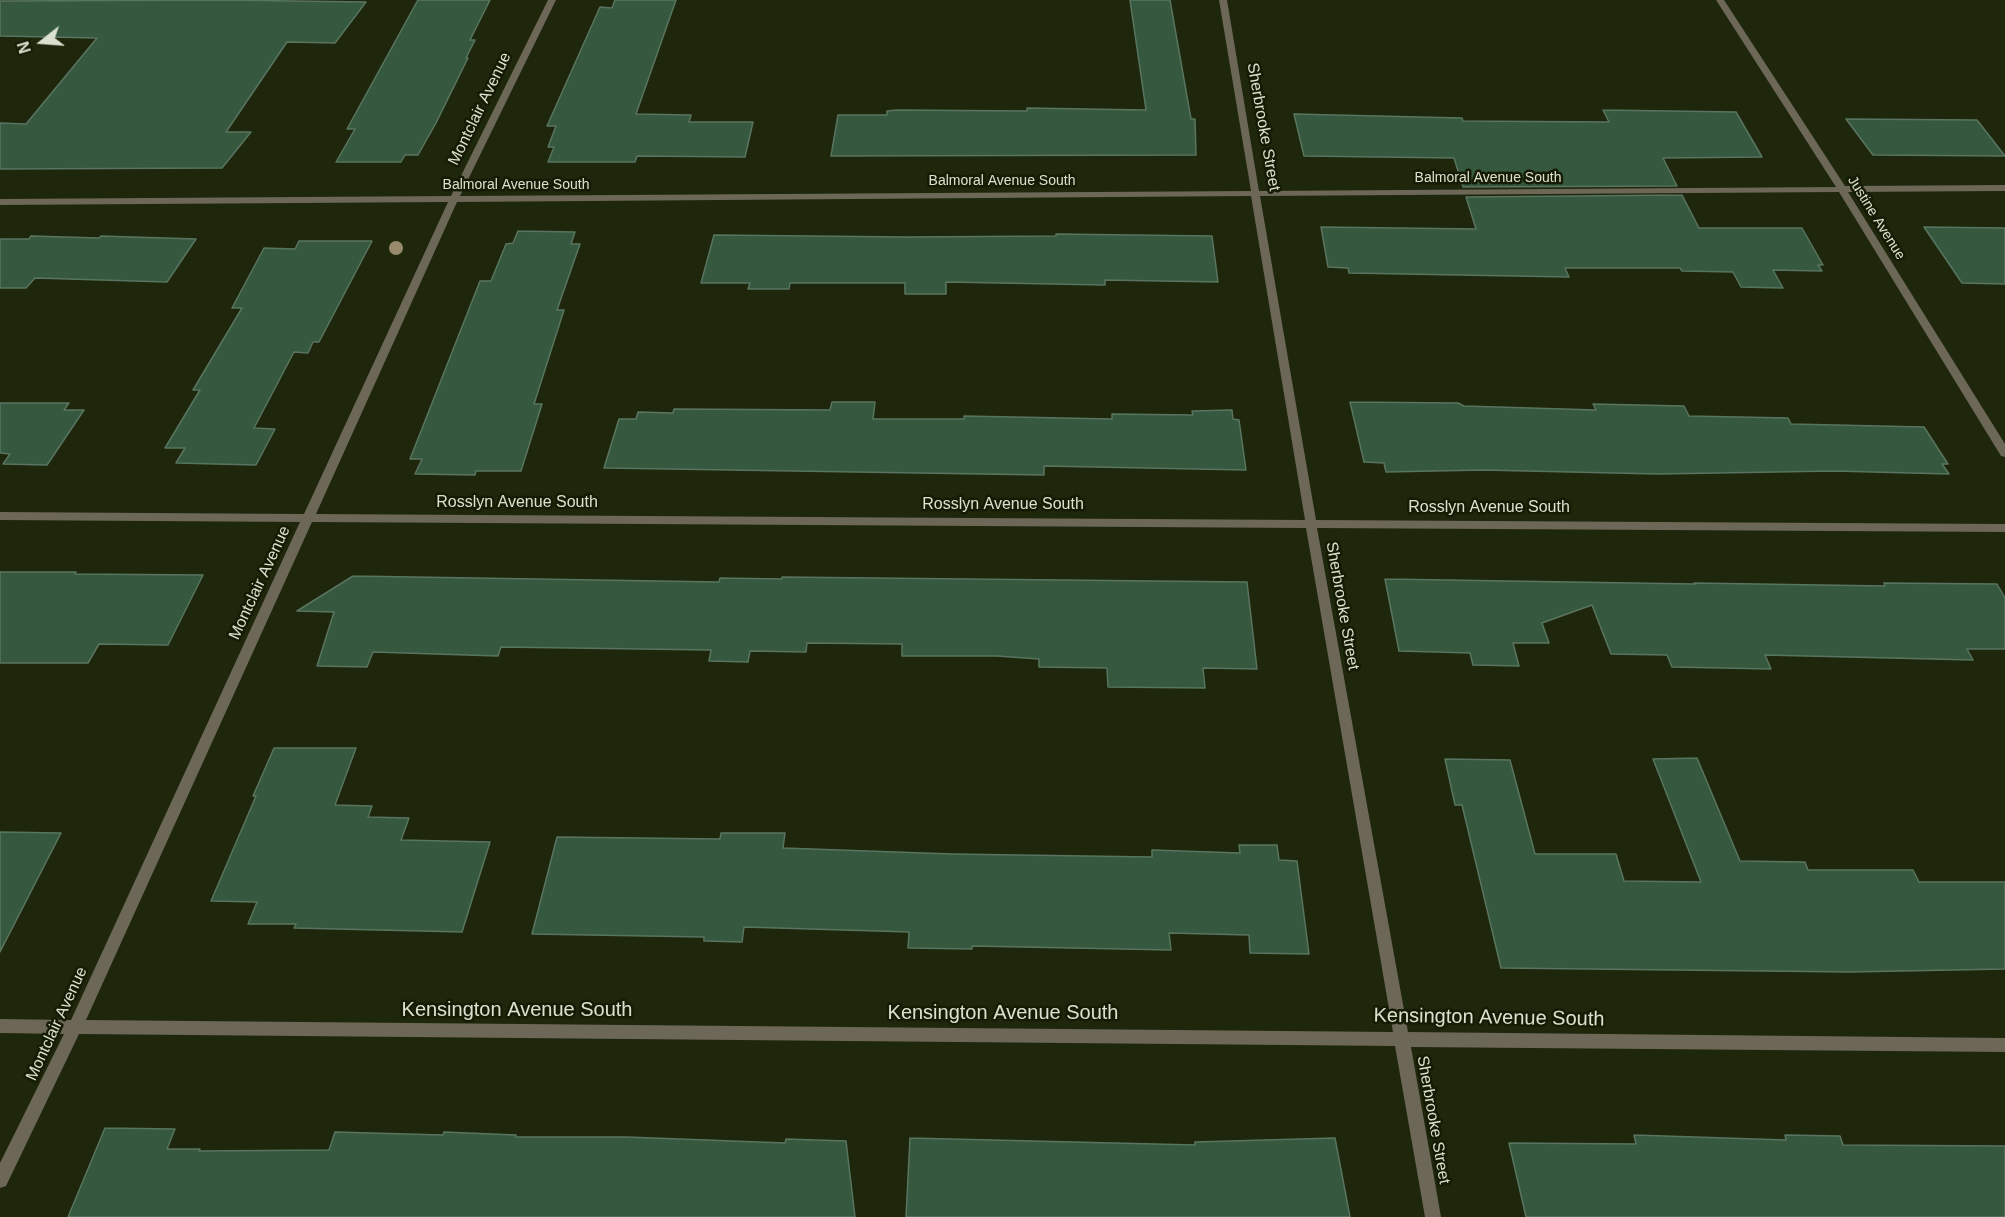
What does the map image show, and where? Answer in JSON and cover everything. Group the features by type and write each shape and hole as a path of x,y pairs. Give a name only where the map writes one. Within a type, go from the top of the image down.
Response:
{"street":[{"name":"Montclair Avenue","path":"0,1180 75,1027 454,199 552,0"},
{"name":"Sherbrooke Street","path":"1224,0 1311,524 1433,1217"},
{"name":"Justine Avenue","path":"1720,0 1842,189 2005,453"},
{"name":"Balmoral Avenue South","path":"0,202 2005,188"},
{"name":"Rosslyn Avenue South","path":"0,516 2005,528"},
{"name":"Kensington Avenue South","path":"0,1026 2005,1045"}],"building":[{"path":"418,0 490,0 470,40 475,40 466,58 468,58 418,155 405,155 401,162 336,162 355,129 347,129"},
{"path":"615,0 676,0 636,114 691,115 689,122 753,122 745,157 637,156 635,162 548,162 554,147 548,147 556,126 547,126 600,7 612,8"},
{"path":"1130,0 1170,0 1191,119 1195,119 1196,155 831,156 838,115 887,115 887,111 897,110 1027,111 1027,108 1146,110"},
{"path":"0,1 366,2 335,43 287,42 226,132 251,132 222,168 0,169 0,123 26,124 97,38 0,36"},
{"path":"1603,110 1736,112 1762,157 1663,158 1677,186 1463,187 1454,158 1304,156 1294,114 1462,118 1463,121 1609,122"},
{"path":"1846,119 1977,120 2005,156 1873,155"},
{"path":"1682,195 1699,228 1802,228 1823,265 1818,265 1822,271 1773,270 1783,288 1741,287 1733,272 1682,271 1680,268 1565,268 1569,277 1349,273 1348,268 1328,267 1321,227 1476,229 1466,197"},
{"path":"1924,227 2005,228 2005,284 1962,283"},
{"path":"518,231 575,232 571,244 580,244 557,310 564,310 534,404 542,404 521,471 476,471 475,475 415,474 422,459 410,459 480,281 491,281 506,244 513,243"},
{"path":"1056,234 1212,236 1218,282 1105,280 1105,285 946,282 946,294 905,294 905,283 790,283 789,289 748,289 750,283 701,283 714,235 907,237 1056,236"},
{"path":"31,236 196,239 167,282 35,278 26,288 0,288 0,239 29,239"},
{"path":"299,241 372,241 319,342 313,342 308,353 294,352 254,428 275,429 256,465 176,463 185,448 165,448 200,390 193,390 242,308 232,308 264,248 295,249"},
{"path":"832,402 875,402 873,419 964,419 964,416 1112,419 1112,414 1193,415 1192,411 1232,410 1233,419 1239,420 1246,470 1044,466 1044,475 604,468 619,419 636,419 638,412 673,413 674,409 830,410"},
{"path":"1350,402 1458,403 1464,406 1596,410 1593,404 1684,406 1689,416 1788,418 1791,424 1924,427 1948,464 1942,464 1949,474 1834,471 1658,474 1482,470 1386,472 1384,463 1364,462"},
{"path":"0,403 69,403 64,410 84,410 47,465 3,464 10,454 0,453"},
{"path":"0,572 203,575 168,645 99,644 88,663 0,663"},
{"path":"353,576 719,582 720,578 782,579 782,577 1247,582 1257,669 1203,668 1205,688 1108,687 1107,668 1039,667 1039,659 997,656 902,656 902,644 807,643 806,652 750,651 748,662 709,661 711,650 501,647 498,656 373,652 367,667 317,666 334,612 297,611"},
{"path":"1385,579 1885,586 1884,583 1997,584 2005,598 2005,649 1967,649 1973,660 1765,655 1771,669 1672,667 1667,655 1611,654 1592,605 1542,623 1549,643 1513,643 1519,666 1473,665 1470,653 1399,651"},
{"path":"274,748 356,748 335,805 372,806 368,817 409,818 401,840 490,842 462,932 294,928 296,924 248,924 257,902 211,901"},
{"path":"1697,758 1740,861 1805,862 1808,870 1913,870 1919,882 2005,882 2005,969 1850,972 1501,968 1462,805 1455,805 1445,759 1510,760 1535,854 1616,854 1624,881 1701,882 1653,759"},
{"path":"0,832 61,833 0,952"},
{"path":"721,833 785,833 783,848 952,854 1152,857 1152,850 1240,853 1239,845 1277,845 1279,860 1297,861 1309,954 1250,953 1249,935 1169,933 1171,950 972,946 972,949 908,948 909,932 744,927 742,942 704,941 704,937 532,934 557,837 720,839"},
{"path":"105,1128 175,1129 167,1149 200,1149 199,1151 329,1150 335,1132 443,1135 444,1132 516,1135 516,1137 627,1137 785,1143 786,1139 846,1141 855,1217 68,1217"},
{"path":"1634,1135 1786,1140 1785,1135 1840,1136 1843,1145 2005,1146 2005,1217 1526,1217 1509,1143 1636,1144"},
{"path":"910,1138 1195,1145 1195,1142 1335,1138 1350,1217 906,1217"}]}
